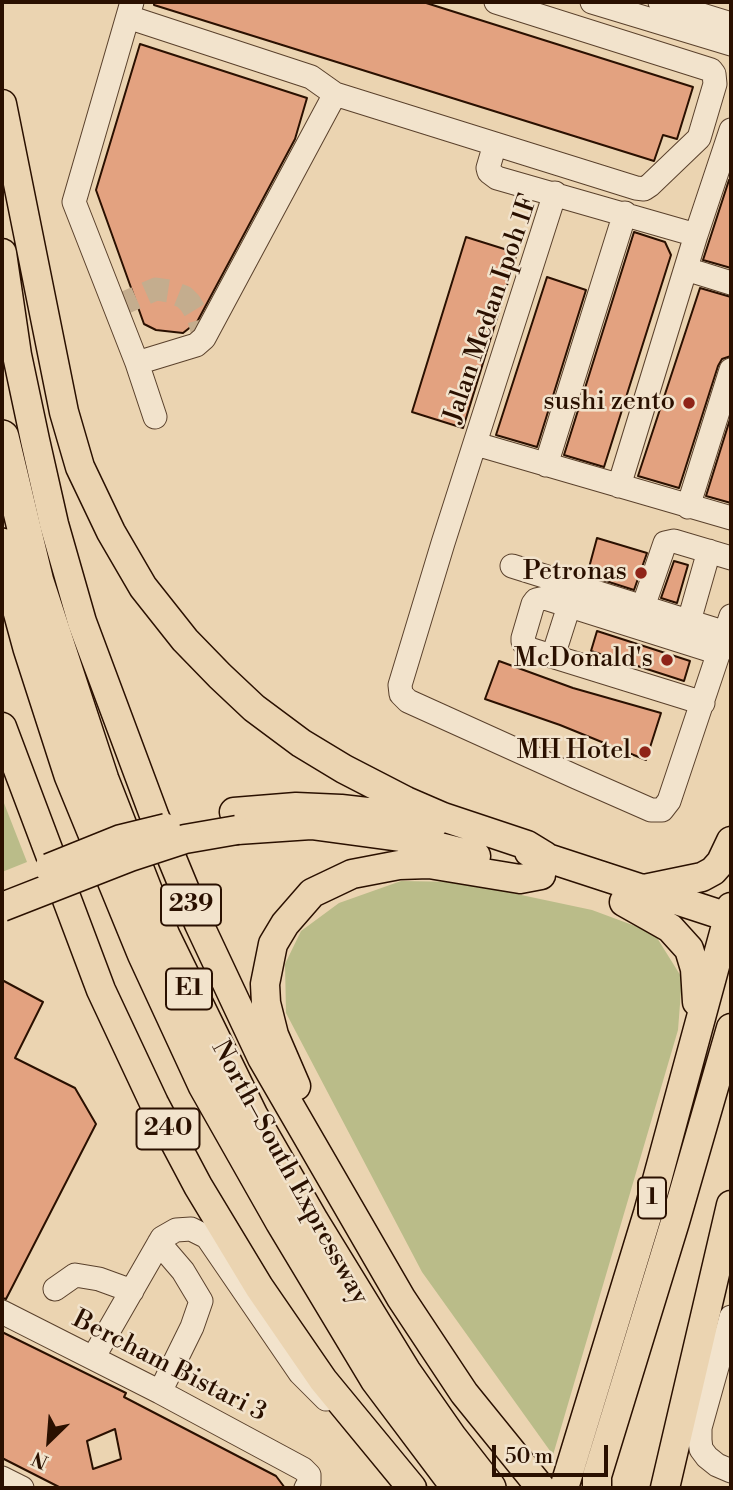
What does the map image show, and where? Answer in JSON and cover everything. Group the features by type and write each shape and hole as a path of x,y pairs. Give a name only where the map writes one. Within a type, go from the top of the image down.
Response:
{"highway":[{"name":"North–South Expressway","path":"2,437 37,582 102,780 163,936 251,1116 312,1222 404,1372 489,1488"},
{"name":"North–South Expressway","path":"2,545 30,648 71,775 144,953 205,1085 282,1221 377,1379 460,1488"}],"main road":[{"path":"2,104 80,467 111,532 143,587 185,640 220,676 254,708 301,743 406,801 443,817 527,845 543,865"},
{"name":"239","path":"2,253 17,355 54,524 82,622 154,815 199,924 262,1058 401,1298 464,1393 541,1488"},
{"name":"240","path":"2,727 101,990 153,1103 198,1186 259,1287 323,1380 412,1488"},
{"path":"2,888 121,839 235,821 296,807 341,809 376,813 434,826 632,896 729,921"},
{"path":"2,907 117,862 235,821"},
{"path":"632,896 702,877 713,871 721,862 731,841"},
{"path":"401,1298 373,1230 296,1085 274,1035 266,1003 265,984 273,944 285,924 312,893 352,874 399,865 429,864 520,879 543,865"},
{"path":"632,896 670,928 689,949 698,992 694,1040"},
{"name":"1","path":"564,1488 648,1213 729,921"},
{"name":"1","path":"595,1484 731,1028"},
{"path":"665,1488 689,1425 731,1205"}],"street":[{"path":"155,417 74,200 130,9 311,77 335,94 643,189 699,138 715,79 714,74 706,67 496,2"},
{"path":"592,2 731,44"},
{"path":"660,2 728,23"},
{"path":"137,363 196,345 204,338 335,94"},
{"path":"619,486 731,130"},
{"path":"495,145 488,163 489,172 493,176 555,193"},
{"name":"Jalan Medan Ipoh 1F","path":"696,235 555,193 476,444 731,518"},
{"path":"546,465 625,213"},
{"path":"686,269 731,283"},
{"path":"688,506 731,370"},
{"path":"476,444 404,673 400,690 404,699 657,811 669,802 728,627"},
{"path":"643,607 665,543 674,541 731,558"},
{"path":"689,621 709,551"},
{"path":"512,566 689,621 728,627"},
{"path":"703,703 529,649 523,642 533,604 536,600 545,598 569,606 728,627"},
{"path":"553,656 569,606"},
{"path":"93,1358 162,1238 176,1230 191,1229 207,1237 300,1373 372,1441"},
{"path":"159,1243 183,1270 201,1301 192,1327 160,1392"},
{"path":"55,1289 75,1275 99,1279 132,1291"},
{"name":"Bercham Bistari 3","path":"2,1312 160,1392 303,1469 307,1482"},
{"path":"731,1317 689,1425 707,1457 731,1471"},
{"path":"2,1478 22,1488"}],"green space":[{"path":"2,798 27,862 2,872"},
{"path":"401,881 460,882 592,910 654,933 682,978 678,1030 553,1455 422,1272 286,1013 285,964 301,931 339,903"}],"building":[{"path":"154,2 423,2 693,87 677,139 663,135 654,161 154,5"},
{"path":"140,44 307,98 295,139 197,322 183,333 156,330 144,324 96,190"},
{"path":"731,180 731,268 703,260"},
{"path":"634,232 665,242 671,255 604,467 564,455"},
{"path":"466,237 517,253 463,428 412,412"},
{"path":"547,277 586,290 537,447 496,435"},
{"path":"700,288 731,297 731,356 722,359 718,366 679,488 638,476"},
{"path":"731,416 731,503 706,496"},
{"path":"597,538 647,553 634,590 587,575"},
{"path":"674,561 688,565 677,603 661,598"},
{"path":"597,631 690,661 684,681 591,651"},
{"path":"499,661 573,688 661,713 646,760 560,725 485,699"},
{"path":"2,980 43,1002 15,1058 75,1088 96,1124 6,1299 2,1298"},
{"path":"2,1332 126,1393 124,1397 276,1476 285,1488 61,1488 2,1458","holes":["115,1429 121,1459 93,1469 87,1441"]}],"tunnel":[{"path":"115,307 156,289 169,291 184,297 190,303 198,316 204,338"}],"place":[{"name":"sushi zento","path":"689,403"},
{"name":"Petronas","path":"641,573"},
{"name":"McDonald's","path":"667,660"},
{"name":"MH Hotel","path":"645,752"}]}
